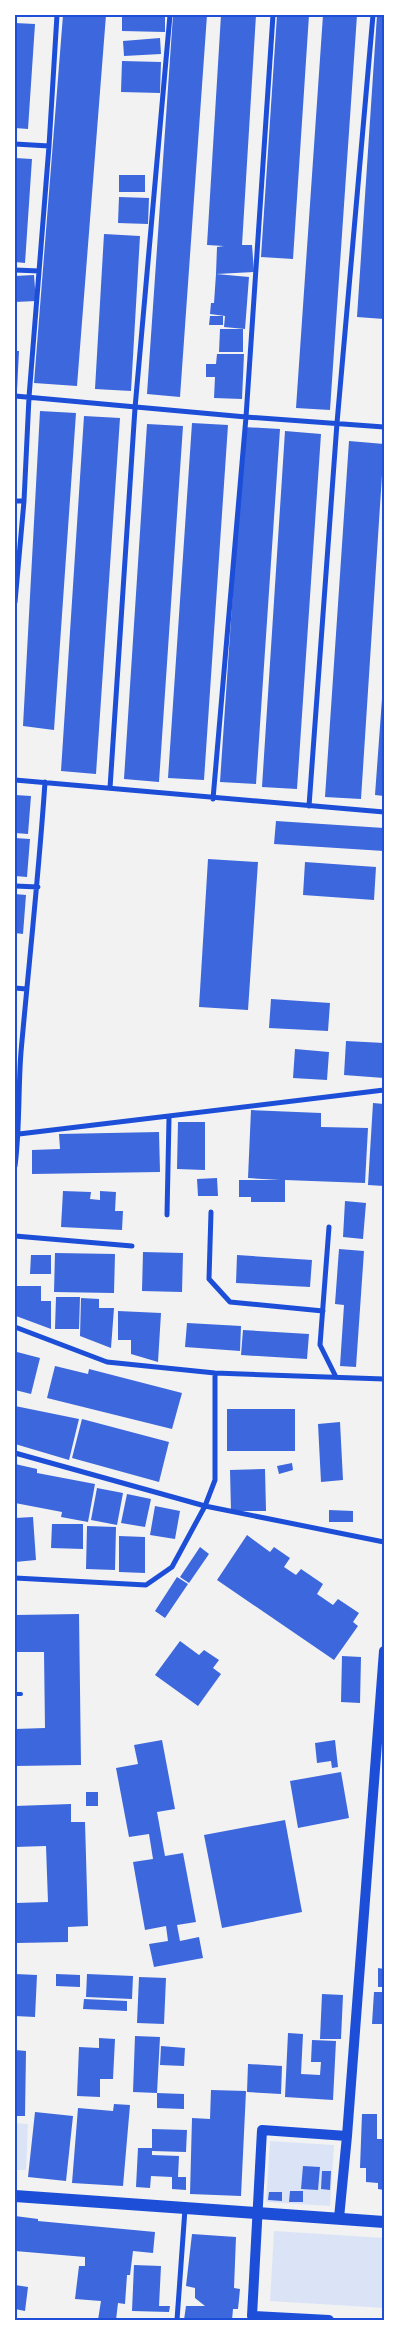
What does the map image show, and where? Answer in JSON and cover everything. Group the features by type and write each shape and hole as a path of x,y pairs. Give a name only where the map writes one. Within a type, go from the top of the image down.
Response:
{"main road":[{"path":"339,2218 348,2136 381,1738 384,1651"},
{"path":"329,2320 252,2316 256,2212 262,2130 348,2136"},
{"path":"15,2196 384,2222"}],"street":[{"path":"15,602 24,501 29,397 49,146 57,15"},
{"path":"110,788 135,408 170,15"},
{"path":"213,799 246,417 272,15"},
{"path":"309,806 337,422 373,15"},
{"path":"15,144 49,146"},
{"path":"15,270 39,271"},
{"path":"15,396 135,408 384,427"},
{"path":"15,501 24,501"},
{"path":"15,780 213,799 384,812"},
{"path":"15,1166 19,1134 16,1094 38,887 45,782"},
{"path":"15,886 38,887"},
{"path":"15,988 26,989"},
{"path":"19,1134 170,1118 384,1090"},
{"path":"167,1215 170,1118"},
{"path":"211,1212 210,1279 230,1302 323,1311"},
{"path":"329,1227 320,1345 336,1377"},
{"path":"15,1236 132,1246"},
{"path":"15,1328 107,1362 215,1373 384,1379"},
{"path":"15,1578 146,1585 172,1567 205,1506 215,1480 215,1373"},
{"path":"15,1453 205,1506 384,1542"},
{"path":"177,2320 186,2208"}],"lane":[{"path":"15,1694 21,1694"}],"shaded area":[{"path":"15,2123 28,2124 26,2170 15,2170"},
{"path":"270,2141 334,2145 330,2206 266,2202"},
{"path":"274,2231 384,2238 384,2308 270,2301"}],"building":[{"path":"63,15 106,15 77,386 34,383"},
{"path":"122,15 165,15 165,32 122,31"},
{"path":"173,15 207,15 180,397 147,394"},
{"path":"221,15 256,15 242,245 252,245 254,272 216,274 217,247 224,246 207,245"},
{"path":"277,15 309,15 293,259 261,257"},
{"path":"323,15 357,15 330,410 296,408"},
{"path":"377,15 384,15 384,319 357,317"},
{"path":"15,23 35,24 28,129 15,128"},
{"path":"160,38 161,54 124,56 123,41"},
{"path":"122,61 161,62 160,93 121,92"},
{"path":"15,158 32,159 25,263 15,262"},
{"path":"119,175 145,175 145,192 119,192"},
{"path":"119,197 149,198 148,224 118,223"},
{"path":"104,234 140,236 131,391 95,389"},
{"path":"216,274 249,277 245,329 224,327 225,316 210,314 211,303 214,303"},
{"path":"34,275 36,301 15,302 15,276"},
{"path":"210,316 223,316 223,325 209,325"},
{"path":"220,329 243,329 243,352 219,352"},
{"path":"15,351 19,351 17,390 15,390"},
{"path":"217,354 244,354 242,399 214,398 215,377 206,377 206,364 216,364"},
{"path":"40,411 76,413 54,730 23,726"},
{"path":"84,416 120,418 96,774 61,771"},
{"path":"192,423 228,425 204,780 168,778"},
{"path":"147,424 183,426 159,782 124,779"},
{"path":"244,427 280,429 256,784 220,782"},
{"path":"285,431 321,434 297,789 262,787"},
{"path":"349,441 384,444 361,799 325,797"},
{"path":"384,685 384,796 375,795"},
{"path":"15,795 31,796 28,834 15,833"},
{"path":"276,821 384,828 384,851 274,844"},
{"path":"15,838 30,839 27,877 15,876"},
{"path":"208,859 258,862 248,1010 199,1007"},
{"path":"305,862 376,867 374,900 303,895"},
{"path":"15,894 26,895 23,934 15,933"},
{"path":"271,999 330,1003 328,1031 269,1028"},
{"path":"346,1041 384,1043 384,1078 344,1075"},
{"path":"295,1049 329,1052 327,1080 293,1078"},
{"path":"373,1103 384,1104 384,1186 368,1185"},
{"path":"251,1110 321,1113 321,1127 368,1128 365,1183 285,1180 285,1202 251,1202 251,1197 239,1197 239,1180 280,1180 248,1178"},
{"path":"178,1122 205,1122 205,1170 177,1169"},
{"path":"159,1132 160,1172 32,1174 32,1150 60,1149 59,1134"},
{"path":"217,1178 218,1196 198,1196 197,1179"},
{"path":"63,1191 91,1192 90,1199 100,1200 100,1191 116,1192 115,1211 123,1211 122,1230 61,1227"},
{"path":"345,1201 366,1203 363,1239 343,1237"},
{"path":"339,1249 364,1251 356,1367 340,1366 344,1305 335,1304"},
{"path":"143,1252 183,1253 182,1292 142,1291"},
{"path":"55,1253 115,1254 114,1293 54,1292"},
{"path":"31,1255 51,1255 51,1274 30,1274"},
{"path":"237,1255 312,1260 310,1287 236,1283"},
{"path":"15,1286 41,1286 41,1301 51,1301 51,1329 16,1316"},
{"path":"56,1297 80,1297 79,1329 55,1329"},
{"path":"81,1298 99,1299 99,1308 114,1308 111,1348 80,1336"},
{"path":"118,1311 161,1313 158,1362 131,1354 131,1340 118,1340"},
{"path":"187,1323 241,1326 240,1351 185,1347"},
{"path":"243,1330 309,1334 307,1359 241,1355"},
{"path":"17,1352 40,1358 31,1394 15,1390"},
{"path":"55,1366 88,1374 89,1369 182,1393 172,1429 47,1398"},
{"path":"15,1406 79,1419 69,1460 15,1444"},
{"path":"227,1409 295,1409 295,1451 227,1451"},
{"path":"82,1419 169,1442 159,1482 72,1458"},
{"path":"340,1422 343,1480 321,1482 318,1424"},
{"path":"292,1463 293,1470 279,1474 277,1466"},
{"path":"15,1464 37,1469 37,1473 95,1484 88,1522 61,1517 62,1512 15,1503"},
{"path":"265,1469 266,1511 231,1511 230,1470"},
{"path":"97,1488 123,1493 117,1525 91,1520"},
{"path":"127,1494 151,1499 145,1527 121,1523"},
{"path":"155,1506 180,1511 175,1539 150,1535"},
{"path":"329,1510 353,1511 353,1522 329,1522"},
{"path":"33,1517 36,1560 15,1562 15,1518"},
{"path":"52,1524 83,1524 83,1549 51,1548"},
{"path":"87,1526 116,1527 115,1570 86,1569"},
{"path":"247,1535 270,1552 274,1547 290,1558 284,1567 296,1575 301,1569 323,1584 317,1594 333,1605 338,1599 359,1613 353,1622 358,1626 334,1660 217,1580"},
{"path":"119,1536 145,1537 145,1573 119,1572"},
{"path":"200,1547 209,1554 189,1583 180,1577"},
{"path":"177,1577 188,1584 165,1618 155,1611"},
{"path":"79,1614 81,1765 15,1766 15,1729 45,1728 44,1652 15,1652 15,1615"},
{"path":"180,1641 199,1655 204,1650 219,1660 213,1668 221,1674 198,1706 155,1675"},
{"path":"342,1656 361,1657 360,1703 341,1702"},
{"path":"162,1740 175,1809 157,1812 165,1856 183,1853 196,1922 177,1925 180,1941 199,1937 203,1958 154,1967 149,1944 168,1941 166,1926 145,1930 133,1862 153,1859 149,1834 129,1837 116,1768 138,1764 134,1745"},
{"path":"335,1740 338,1767 332,1768 331,1761 317,1763 315,1743"},
{"path":"341,1772 349,1818 298,1828 290,1781"},
{"path":"86,1792 98,1792 98,1806 86,1806"},
{"path":"71,1804 71,1822 85,1822 88,1926 68,1927 68,1942 17,1943 16,1903 48,1902 46,1846 15,1847 15,1806"},
{"path":"285,1820 302,1912 222,1928 204,1835"},
{"path":"378,1968 384,1969 384,1987 378,1987"},
{"path":"15,1974 37,1975 35,2017 15,2016"},
{"path":"56,1974 80,1975 80,1987 56,1986"},
{"path":"87,1974 133,1976 132,1999 86,1997"},
{"path":"139,1977 166,1978 164,2024 137,2023"},
{"path":"374,1992 384,1992 384,2024 372,2024"},
{"path":"322,1994 343,1995 341,2039 320,2039"},
{"path":"84,1999 127,2001 127,2011 83,2009"},
{"path":"288,2033 303,2034 301,2074 320,2075 321,2062 311,2062 312,2040 336,2041 333,2100 285,2097"},
{"path":"135,2036 160,2037 157,2093 133,2092"},
{"path":"99,2038 115,2039 113,2079 100,2079 100,2097 77,2096 79,2047 99,2048"},
{"path":"161,2046 185,2048 184,2066 160,2065"},
{"path":"15,2050 26,2051 25,2116 15,2116"},
{"path":"248,2064 282,2066 281,2094 247,2092"},
{"path":"211,2090 246,2091 241,2196 190,2194 192,2118 210,2119"},
{"path":"157,2093 184,2094 184,2109 157,2108"},
{"path":"114,2104 130,2105 123,2186 72,2183 78,2108 113,2111"},
{"path":"35,2112 73,2116 66,2181 28,2177"},
{"path":"362,2114 377,2114 377,2139 384,2139 384,2190 378,2189 378,2183 366,2182 366,2168 360,2168"},
{"path":"152,2129 187,2130 186,2152 152,2151 152,2155 179,2156 178,2177 186,2177 186,2190 172,2189 172,2177 151,2176 150,2188 136,2187 138,2148 152,2148"},
{"path":"303,2166 320,2167 318,2190 301,2189"},
{"path":"322,2171 331,2171 330,2190 321,2189"},
{"path":"290,2191 303,2191 303,2202 289,2202"},
{"path":"269,2192 282,2192 282,2201 268,2200"},
{"path":"15,2216 38,2219 38,2221 155,2232 153,2253 133,2251 130,2275 127,2275 125,2304 118,2303 116,2320 98,2320 101,2301 75,2299 79,2266 85,2266 85,2257 15,2251"},
{"path":"192,2234 236,2237 234,2288 240,2289 238,2309 233,2309 232,2320 184,2320 186,2306 205,2306 195,2298 195,2288 186,2286"},
{"path":"134,2265 161,2266 159,2306 170,2306 169,2312 132,2311"},
{"path":"15,2285 28,2287 25,2311 15,2309"}]}
